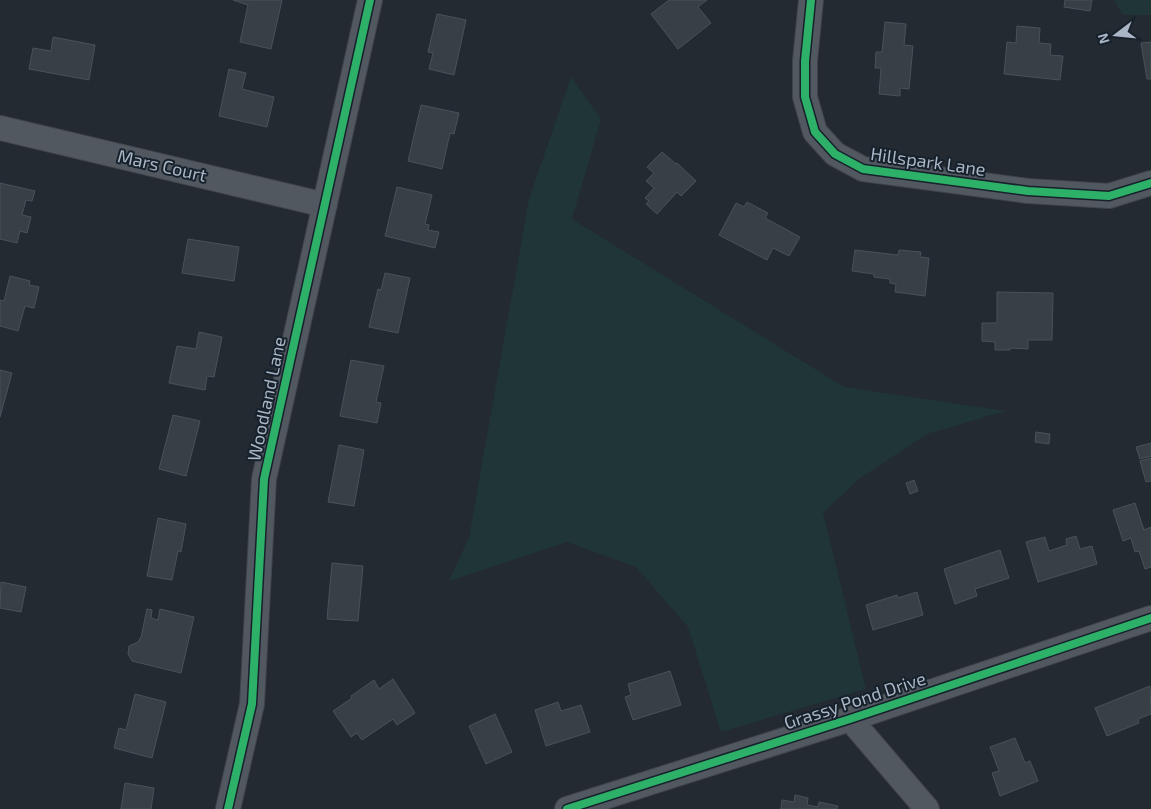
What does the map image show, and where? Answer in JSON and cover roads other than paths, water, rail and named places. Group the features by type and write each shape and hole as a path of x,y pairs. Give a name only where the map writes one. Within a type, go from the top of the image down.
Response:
{"street":[{"name":"Woodland Lane","path":"228,809 252,704 264,480 370,0"},
{"name":"Hillspark Lane","path":"811,0 805,61 805,97 815,132 835,154 863,169 1028,191 1109,196 1151,183"},
{"name":"Mars Court","path":"0,128 325,205"},
{"name":"Grassy Pond Drive","path":"567,809 850,719 1151,618"},
{"path":"850,719 927,809"}]}
